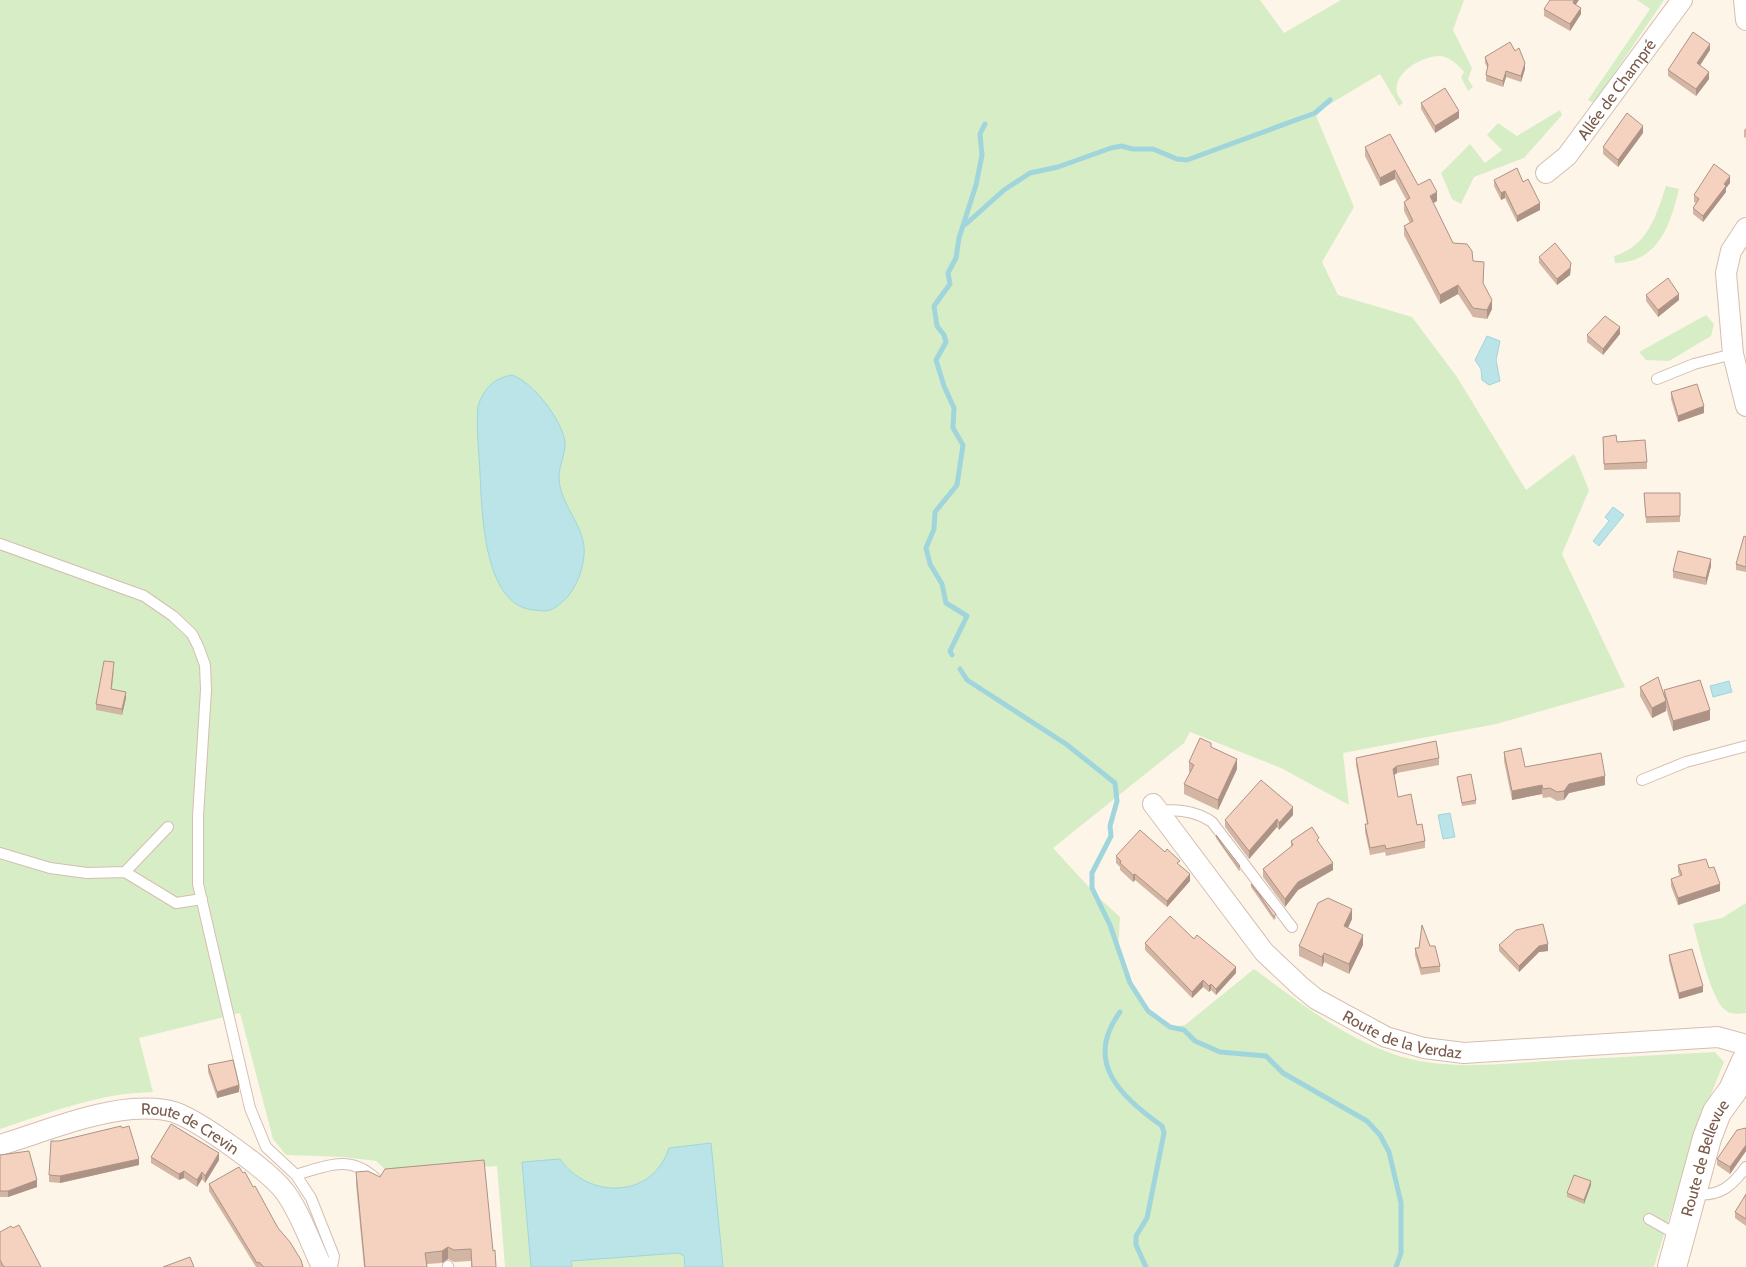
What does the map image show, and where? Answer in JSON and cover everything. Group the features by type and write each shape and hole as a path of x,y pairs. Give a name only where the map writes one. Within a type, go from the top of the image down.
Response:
{"street":[{"name":"Allée de Champré","path":"1546,173 1567,156 1682,0"},
{"path":"1744,0 1746,20"},
{"path":"1746,228 1731,251 1726,266 1740,351 1746,406"},
{"name":"Route de la Verdaz","path":"1156,808 1264,952 1276,964 1316,999 1386,1037 1424,1048 1464,1053 1718,1037 1746,1045"},
{"name":"Route de Bellevue","path":"1675,1258 1699,1160 1718,1112 1733,1090 1746,1061"},
{"name":"Route de Crevin","path":"0,1145 114,1111 142,1108 174,1112 190,1119 215,1135 278,1184 290,1200 322,1267"}],"lane":[{"path":"1657,379 1694,364 1740,351"},
{"path":"0,544 144,596 173,616 192,634 204,665 206,690 198,816 198,884 250,1108 266,1147 296,1175 310,1198 334,1256 332,1267"},
{"path":"1642,780 1686,762 1746,746"},
{"path":"1156,808 1194,813 1212,822 1292,927"},
{"path":"125,872 168,827"},
{"path":"0,853 50,868 87,873 125,872 176,903 202,899"},
{"path":"296,1175 327,1166 349,1163 367,1171 378,1182"},
{"path":"1691,1194 1710,1194 1727,1189 1746,1167"},
{"path":"1649,1219 1675,1258"}],"green space":[{"path":"0,0 1260,0 1284,33 1341,0 1464,0 1453,30 1472,68 1468,79 1473,87 1468,91 1461,77 1464,72 1448,58 1434,56 1410,67 1399,79 1397,93 1403,103 1399,106 1380,74 1315,113 1354,207 1322,262 1338,295 1412,317 1457,377 1526,490 1574,454 1589,490 1562,554 1625,687 1496,724 1343,753 1349,805 1281,768 1190,732 1184,743 1053,848 1098,897 1120,917 1118,954 1130,983 1148,1011 1170,1027 1185,1025 1254,969 1320,1017 1356,1038 1393,1054 1431,1063 1489,1065 1715,1052 1724,1062 1694,1137 1654,1267 505,1267 497,1166 389,1173 376,1161 344,1157 286,1155 273,1139 240,1013 139,1038 153,1092 133,1093 95,1100 57,1110 0,1129"},
{"path":"1637,0 1664,0 1594,103 1588,100 1650,9"},
{"path":"1560,110 1562,115 1524,158 1474,177 1461,204 1452,199 1441,173 1470,144 1485,163 1502,150 1487,135 1498,123 1517,136"},
{"path":"1666,186 1679,189 1671,216 1660,239 1652,249 1642,256 1630,261 1615,263 1614,256 1635,245 1649,228"},
{"path":"1706,315 1714,324 1711,336 1669,361 1646,360 1639,352"},
{"path":"1746,903 1746,1013 1734,1014 1724,1009 1714,994 1693,924 1722,918"}],"water":[{"path":"1487,336 1500,341 1496,360 1500,381 1489,385 1482,380 1481,369 1475,360"},
{"path":"512,375 529,385 537,393 558,422 565,441 559,473 560,488 582,535 584,545 583,563 579,578 572,591 553,609 543,611 517,605 504,592 495,575 489,554 482,510 477,423 478,406 483,394 490,385 506,376"},
{"path":"1613,507 1624,515 1599,546 1593,541 1609,521 1605,517"},
{"path":"1729,681 1732,692 1713,697 1710,686"},
{"path":"1450,813 1455,837 1443,839 1438,815"},
{"path":"711,1143 723,1267 685,1267 684,1256 679,1253 571,1261 572,1267 531,1267 522,1162 560,1159 572,1172 586,1181 602,1187 619,1188 634,1185 649,1177 661,1165 669,1148"}],"building":[{"path":"1550,0 1574,0 1573,3 1581,8 1570,24 1544,9"},
{"path":"1693,32 1710,44 1697,63 1709,72 1696,89 1668,70"},
{"path":"1510,42 1515,51 1519,48 1525,63 1521,76 1506,71 1503,81 1486,75 1488,65 1485,57"},
{"path":"1445,88 1459,111 1435,126 1421,103"},
{"path":"1627,113 1643,126 1618,160 1603,147"},
{"path":"1390,134 1418,185 1430,179 1437,192 1430,196 1453,243 1467,244 1472,251 1473,261 1484,262 1483,283 1492,300 1487,310 1473,308 1458,285 1440,295 1404,226 1413,221 1404,202 1410,198 1395,170 1380,178 1365,147"},
{"path":"1714,164 1730,176 1724,184 1726,186 1703,216 1693,208 1699,199 1694,195"},
{"path":"1517,168 1523,182 1528,179 1540,203 1517,216 1505,191 1501,193 1494,180"},
{"path":"1555,243 1571,263 1570,268 1557,279 1539,257"},
{"path":"1668,278 1679,294 1658,310 1646,295"},
{"path":"1605,316 1620,327 1603,349 1587,335"},
{"path":"1697,384 1704,406 1678,416 1671,392"},
{"path":"1616,435 1617,442 1645,440 1647,462 1604,464 1603,437"},
{"path":"1644,493 1680,493 1680,516 1646,517"},
{"path":"1744,536 1746,537 1746,567 1736,564"},
{"path":"1678,551 1711,559 1706,578 1673,571"},
{"path":"104,661 114,662 111,689 126,692 122,709 96,704"},
{"path":"1658,677 1666,701 1652,708 1640,687"},
{"path":"1700,680 1710,710 1673,721 1664,690"},
{"path":"1200,738 1211,743 1211,747 1237,759 1218,800 1184,784 1194,765 1189,762"},
{"path":"1436,741 1439,758 1397,766 1393,769 1398,797 1411,794 1417,825 1422,824 1425,841 1386,849 1385,845 1370,848 1365,824 1368,824 1356,758"},
{"path":"1521,748 1525,767 1601,753 1605,776 1569,784 1564,791 1557,792 1550,788 1543,789 1542,785 1512,791 1504,752"},
{"path":"1471,774 1476,800 1462,803 1457,777"},
{"path":"1261,780 1293,807 1279,823 1277,819 1249,851 1225,820"},
{"path":"1312,827 1319,838 1317,840 1333,863 1298,882 1285,899 1263,869 1293,845 1291,841"},
{"path":"1140,830 1165,852 1167,849 1180,861 1177,863 1190,874 1167,901 1135,874 1133,875 1120,863 1121,861 1116,856"},
{"path":"1216,835 1240,866 1239,867 1225,849"},
{"path":"1706,859 1709,868 1714,867 1720,884 1678,898 1671,879 1682,875 1678,865"},
{"path":"1251,884 1276,914 1274,917 1260,896"},
{"path":"1328,898 1352,909 1344,926 1363,935 1349,964 1324,953 1322,957 1299,946 1318,903"},
{"path":"1170,916 1194,939 1197,935 1236,967 1216,989 1211,984 1209,986 1203,980 1192,992 1145,943"},
{"path":"1543,924 1548,944 1539,946 1519,966 1499,945 1516,930"},
{"path":"1422,925 1430,946 1435,946 1440,966 1421,968 1415,948 1419,948"},
{"path":"1692,949 1703,986 1679,993 1669,955"},
{"path":"233,1060 239,1085 217,1092 208,1065"},
{"path":"171,1124 219,1153 205,1176 202,1172 197,1180 184,1171 179,1174 151,1157"},
{"path":"121,1126 122,1128 129,1126 139,1159 60,1176 49,1175 51,1141 59,1141"},
{"path":"1746,1128 1746,1145 1730,1167 1717,1159 1737,1130"},
{"path":"29,1151 37,1180 8,1191 0,1191 0,1155"},
{"path":"484,1160 496,1267 472,1267 471,1249 454,1250 448,1247 442,1251 425,1253 427,1267 365,1267 356,1172 368,1171 380,1177 385,1169"},
{"path":"239,1167 243,1173 245,1172 253,1187 255,1186 278,1228 290,1242 301,1260 303,1267 264,1267 259,1262 257,1263 209,1184"},
{"path":"1574,1175 1591,1181 1584,1200 1567,1193"},
{"path":"1746,1194 1746,1219 1735,1212"},
{"path":"19,1225 41,1267 4,1267 0,1260 0,1232 11,1226 13,1228"},
{"path":"190,1257 194,1267 163,1267"}],"waterway":[{"path":"966,224 1004,190 1030,173 1058,167 1121,146 1133,149 1153,149 1177,159 1187,160 1315,113 1330,100"},
{"path":"952,655 950,651 967,616 946,603 942,584 930,564 926,548 934,529 935,512 957,485 963,445 953,428 954,408 944,386 936,360 946,342 944,335 937,326 934,306 950,284 948,273 956,258 959,238 976,185 982,155 980,134 985,124"},
{"path":"960,669 967,680 1066,744 1115,783 1117,801 1110,826 1111,836 1092,873 1092,888 1110,925 1130,983 1148,1011 1170,1027 1184,1030 1195,1041 1220,1052 1266,1056 1283,1073 1367,1121 1380,1135 1389,1152 1401,1203 1401,1253 1396,1267"},
{"path":"1120,1012 1110,1030 1105,1047 1106,1062 1112,1077 1121,1090 1133,1103 1162,1126 1164,1133 1147,1218 1136,1236 1136,1245 1146,1267"}]}
